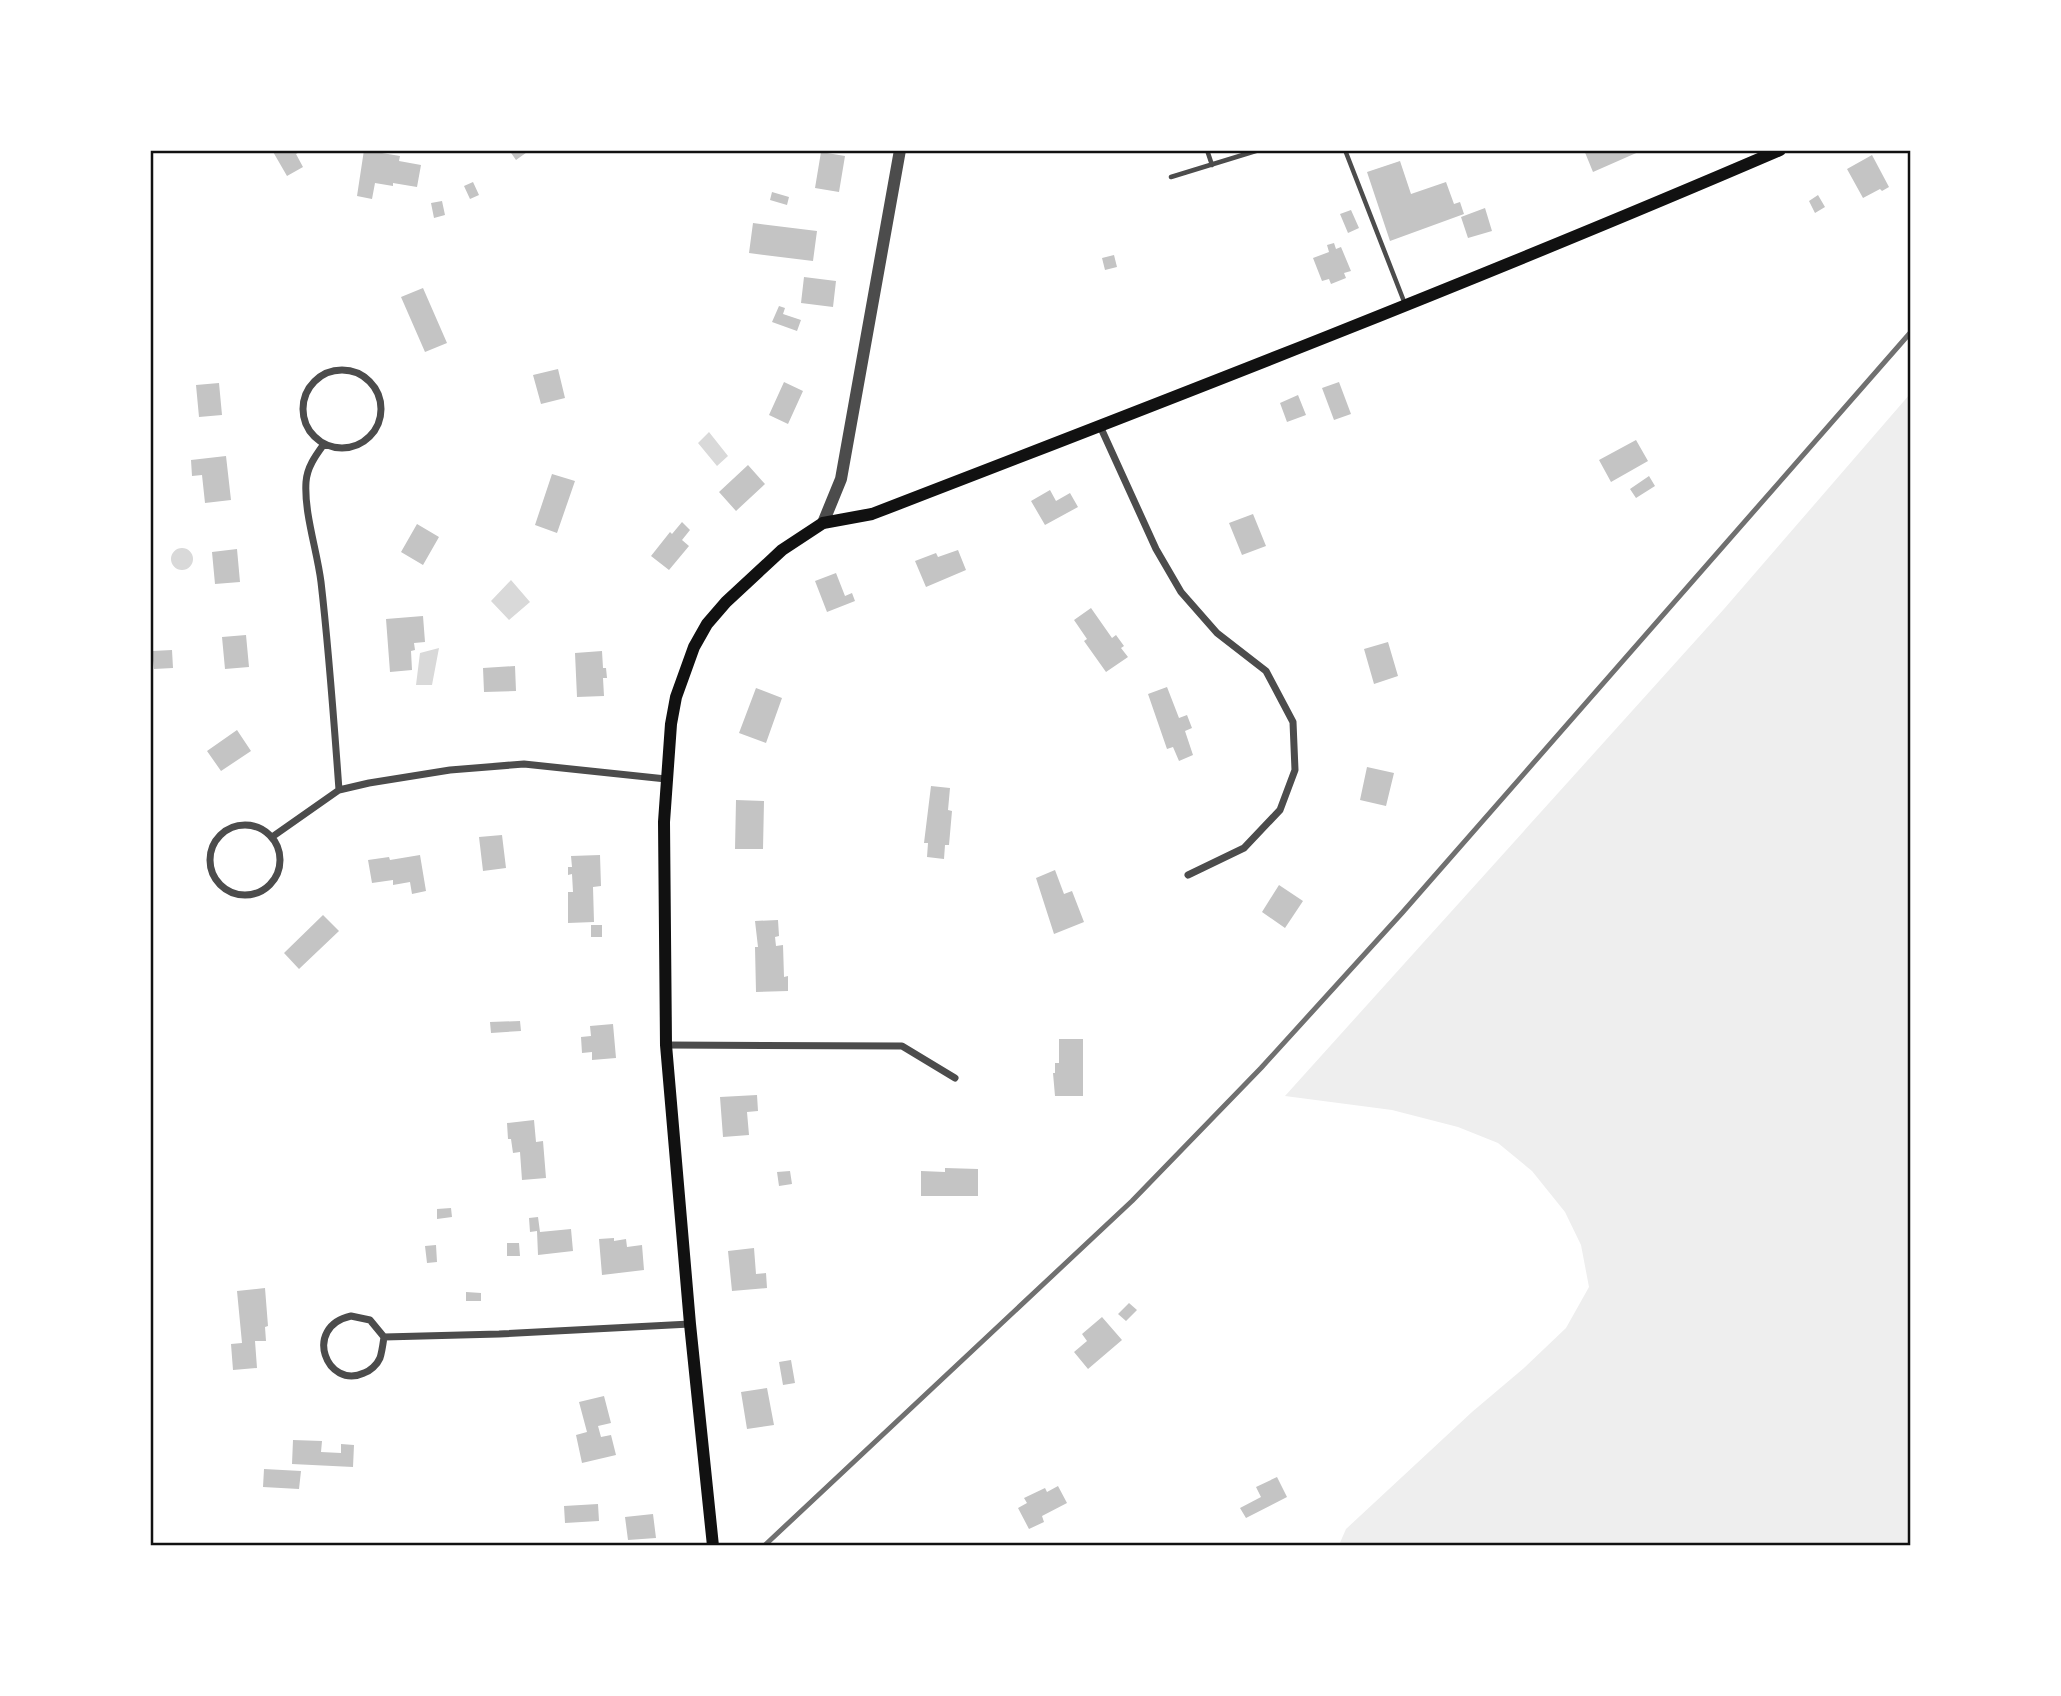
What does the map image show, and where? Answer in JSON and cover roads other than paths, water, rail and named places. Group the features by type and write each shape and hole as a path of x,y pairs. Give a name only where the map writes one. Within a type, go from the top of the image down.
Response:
{"main road":[{"path":"713,1545 690,1324 666,1045 664,833 666,779 676,697 694,647 707,624 726,602 776,556 823,523 872,514 1100,426 1635,213 1780,150"}],"street":[{"path":"823,523 841,479 900,150"},
{"path":"351,371 361,375 375,388 380,398 377,428 366,440 350,447 324,444 315,438 305,420 303,410 307,391 314,382 331,372 351,371"},
{"path":"1100,426 1156,549 1181,593 1217,633 1266,671 1293,722 1295,770 1280,810 1244,848 1188,876"},
{"path":"324,444 308,469 306,503 316,545 328,641 339,790"},
{"path":"272,837 339,790 369,783 500,764 666,779"},
{"path":"247,824 257,826 272,837 277,844 280,862 279,871 269,886 261,891 243,895 219,884 210,858 222,833 238,825 247,824"},
{"path":"666,1045 902,1046 956,1078"},
{"path":"351,1316 370,1320 384,1337 380,1358 362,1375 349,1376 338,1372 325,1355 324,1336 341,1318 351,1316"},
{"path":"384,1337 690,1324"}],"lane":[{"path":"1207,150 1212,165"},
{"path":"1171,177 1259,150"},
{"path":"1345,150 1405,305"}],"railway":[{"path":"764,1546 1132,1201 1261,1068 1402,913 1910,333"}]}
